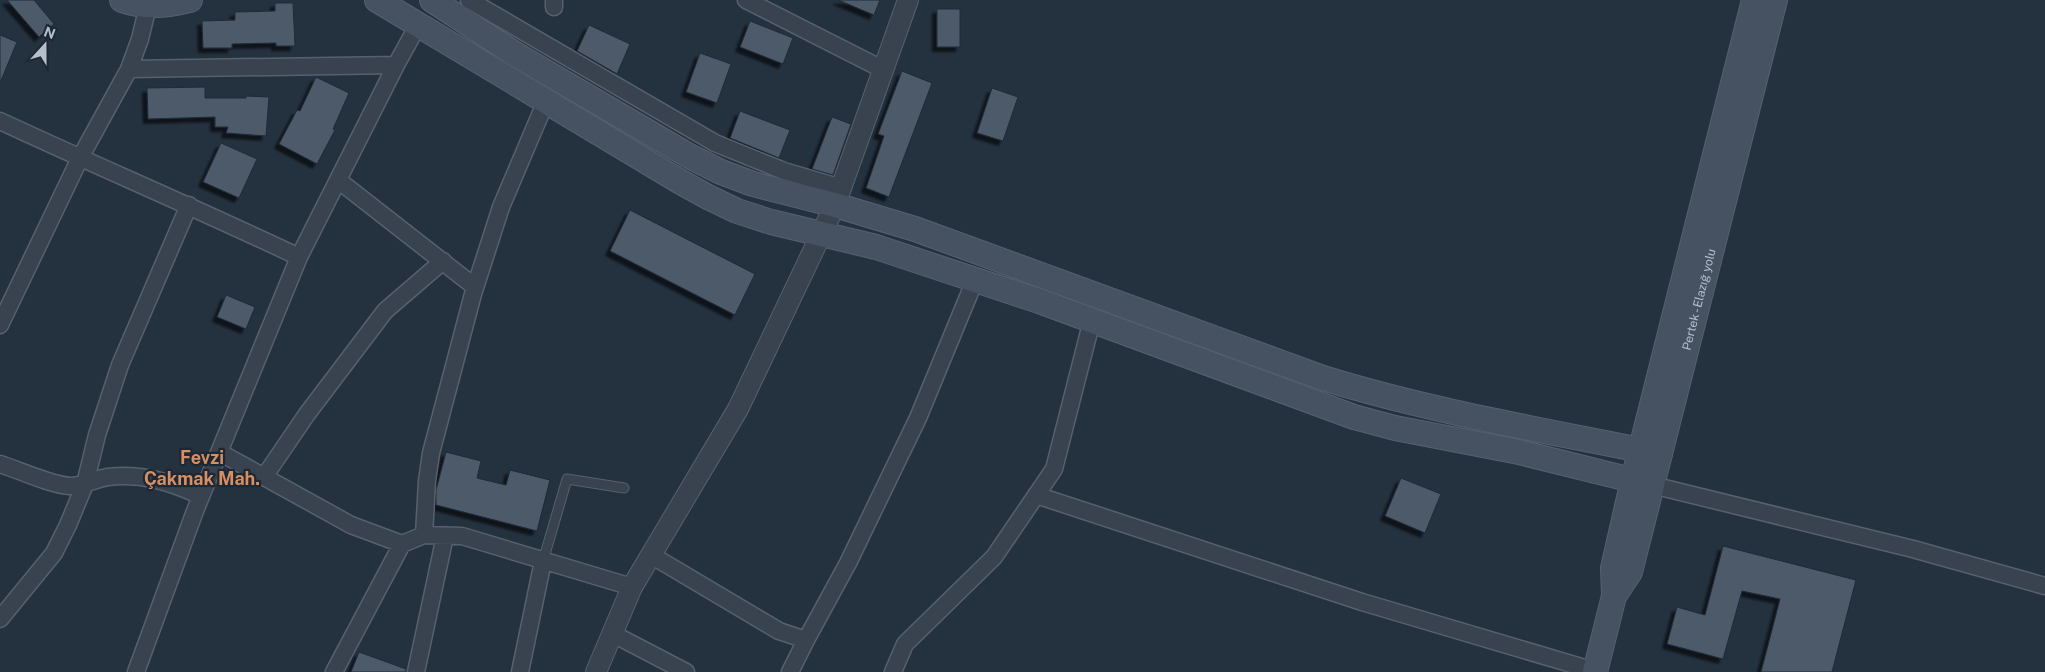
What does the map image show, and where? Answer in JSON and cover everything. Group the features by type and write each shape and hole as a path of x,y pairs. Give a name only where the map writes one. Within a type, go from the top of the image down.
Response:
{"main road":[{"path":"122,0 148,6 170,5 190,0"},
{"path":"376,0 708,198 737,211 820,235 876,247 975,280 1092,320 1354,417 1395,428 1519,452 1643,482"},
{"path":"432,0 515,54 691,157 721,172 753,184 838,197 916,229 1323,378 1356,388 1419,405 1650,452"},
{"name":"Pertek - Elazığ yolu","path":"1595,672 1614,596 1613,568 1643,482 1754,0"},
{"name":"Pertek - Elazığ yolu","path":"1650,452 1776,0"}],"street":[{"path":"469,0 715,143 784,171 838,197"},
{"path":"746,0 884,70"},
{"path":"596,672 632,587 738,409 838,197 908,0"},
{"path":"0,325 80,158 129,69 140,39 148,6"},
{"path":"136,672 201,496 299,257 418,25"},
{"path":"129,69 396,65"},
{"path":"424,535 426,481 475,288 501,207 546,101"},
{"path":"0,121 189,205 299,257"},
{"path":"338,180 475,288"},
{"path":"0,620 54,553 85,484 96,435 120,365 189,205"},
{"path":"264,477 307,414 385,311 443,262"},
{"path":"790,672 848,563 918,418 975,280"},
{"path":"893,672 905,644 994,557 1054,469 1092,320"},
{"path":"219,452 351,525 402,544"},
{"path":"0,464 69,486 85,484 105,478 139,476 161,480 201,496"},
{"path":"1643,482 1913,549 2045,586"},
{"path":"1036,495 1362,602 1595,672"},
{"path":"334,672 402,544 424,535 462,536 632,587"},
{"path":"416,672 445,536"},
{"path":"651,555 779,632 806,640"},
{"path":"520,672 543,561"},
{"path":"613,634 686,672"}],"lane":[{"path":"543,561 567,479 624,488"}],"building":[{"path":"7,0 34,0 54,24 39,37"},
{"path":"838,0 880,0 874,15"},
{"path":"275,3 293,3 295,46 276,46 276,43 232,44 232,48 203,48 202,21 235,20 235,12 275,11"},
{"path":"937,9 960,9 960,47 937,47"},
{"path":"750,21 793,38 783,64 740,47"},
{"path":"589,25 630,44 617,74 577,51"},
{"path":"0,35 17,42 0,83"},
{"path":"700,53 731,64 717,103 686,92"},
{"path":"902,71 932,83 889,197 866,188 884,136 878,134"},
{"path":"316,77 349,93 333,129 335,130 317,164 279,144 297,110 300,111"},
{"path":"205,87 205,98 269,97 266,136 226,133 228,127 215,127 215,117 148,119 147,88"},
{"path":"992,88 1018,97 1003,141 977,133"},
{"path":"740,111 790,130 779,158 730,138"},
{"path":"832,117 851,124 833,175 812,169"},
{"path":"221,143 257,159 239,198 203,182"},
{"path":"630,210 755,274 735,315 610,251"},
{"path":"226,295 255,307 246,329 217,317"},
{"path":"446,452 481,461 477,478 506,485 510,470 550,480 537,531 436,505 436,490"},
{"path":"1401,478 1441,494 1425,533 1385,516"},
{"path":"1723,546 1856,580 1832,672 1761,672 1780,599 1742,591 1723,659 1667,644 1677,607 1705,615"},
{"path":"359,652 406,669 406,672 351,672"}],"district":[{"name":"Fevzi Çakmak Mah.","path":"202,468"}]}
